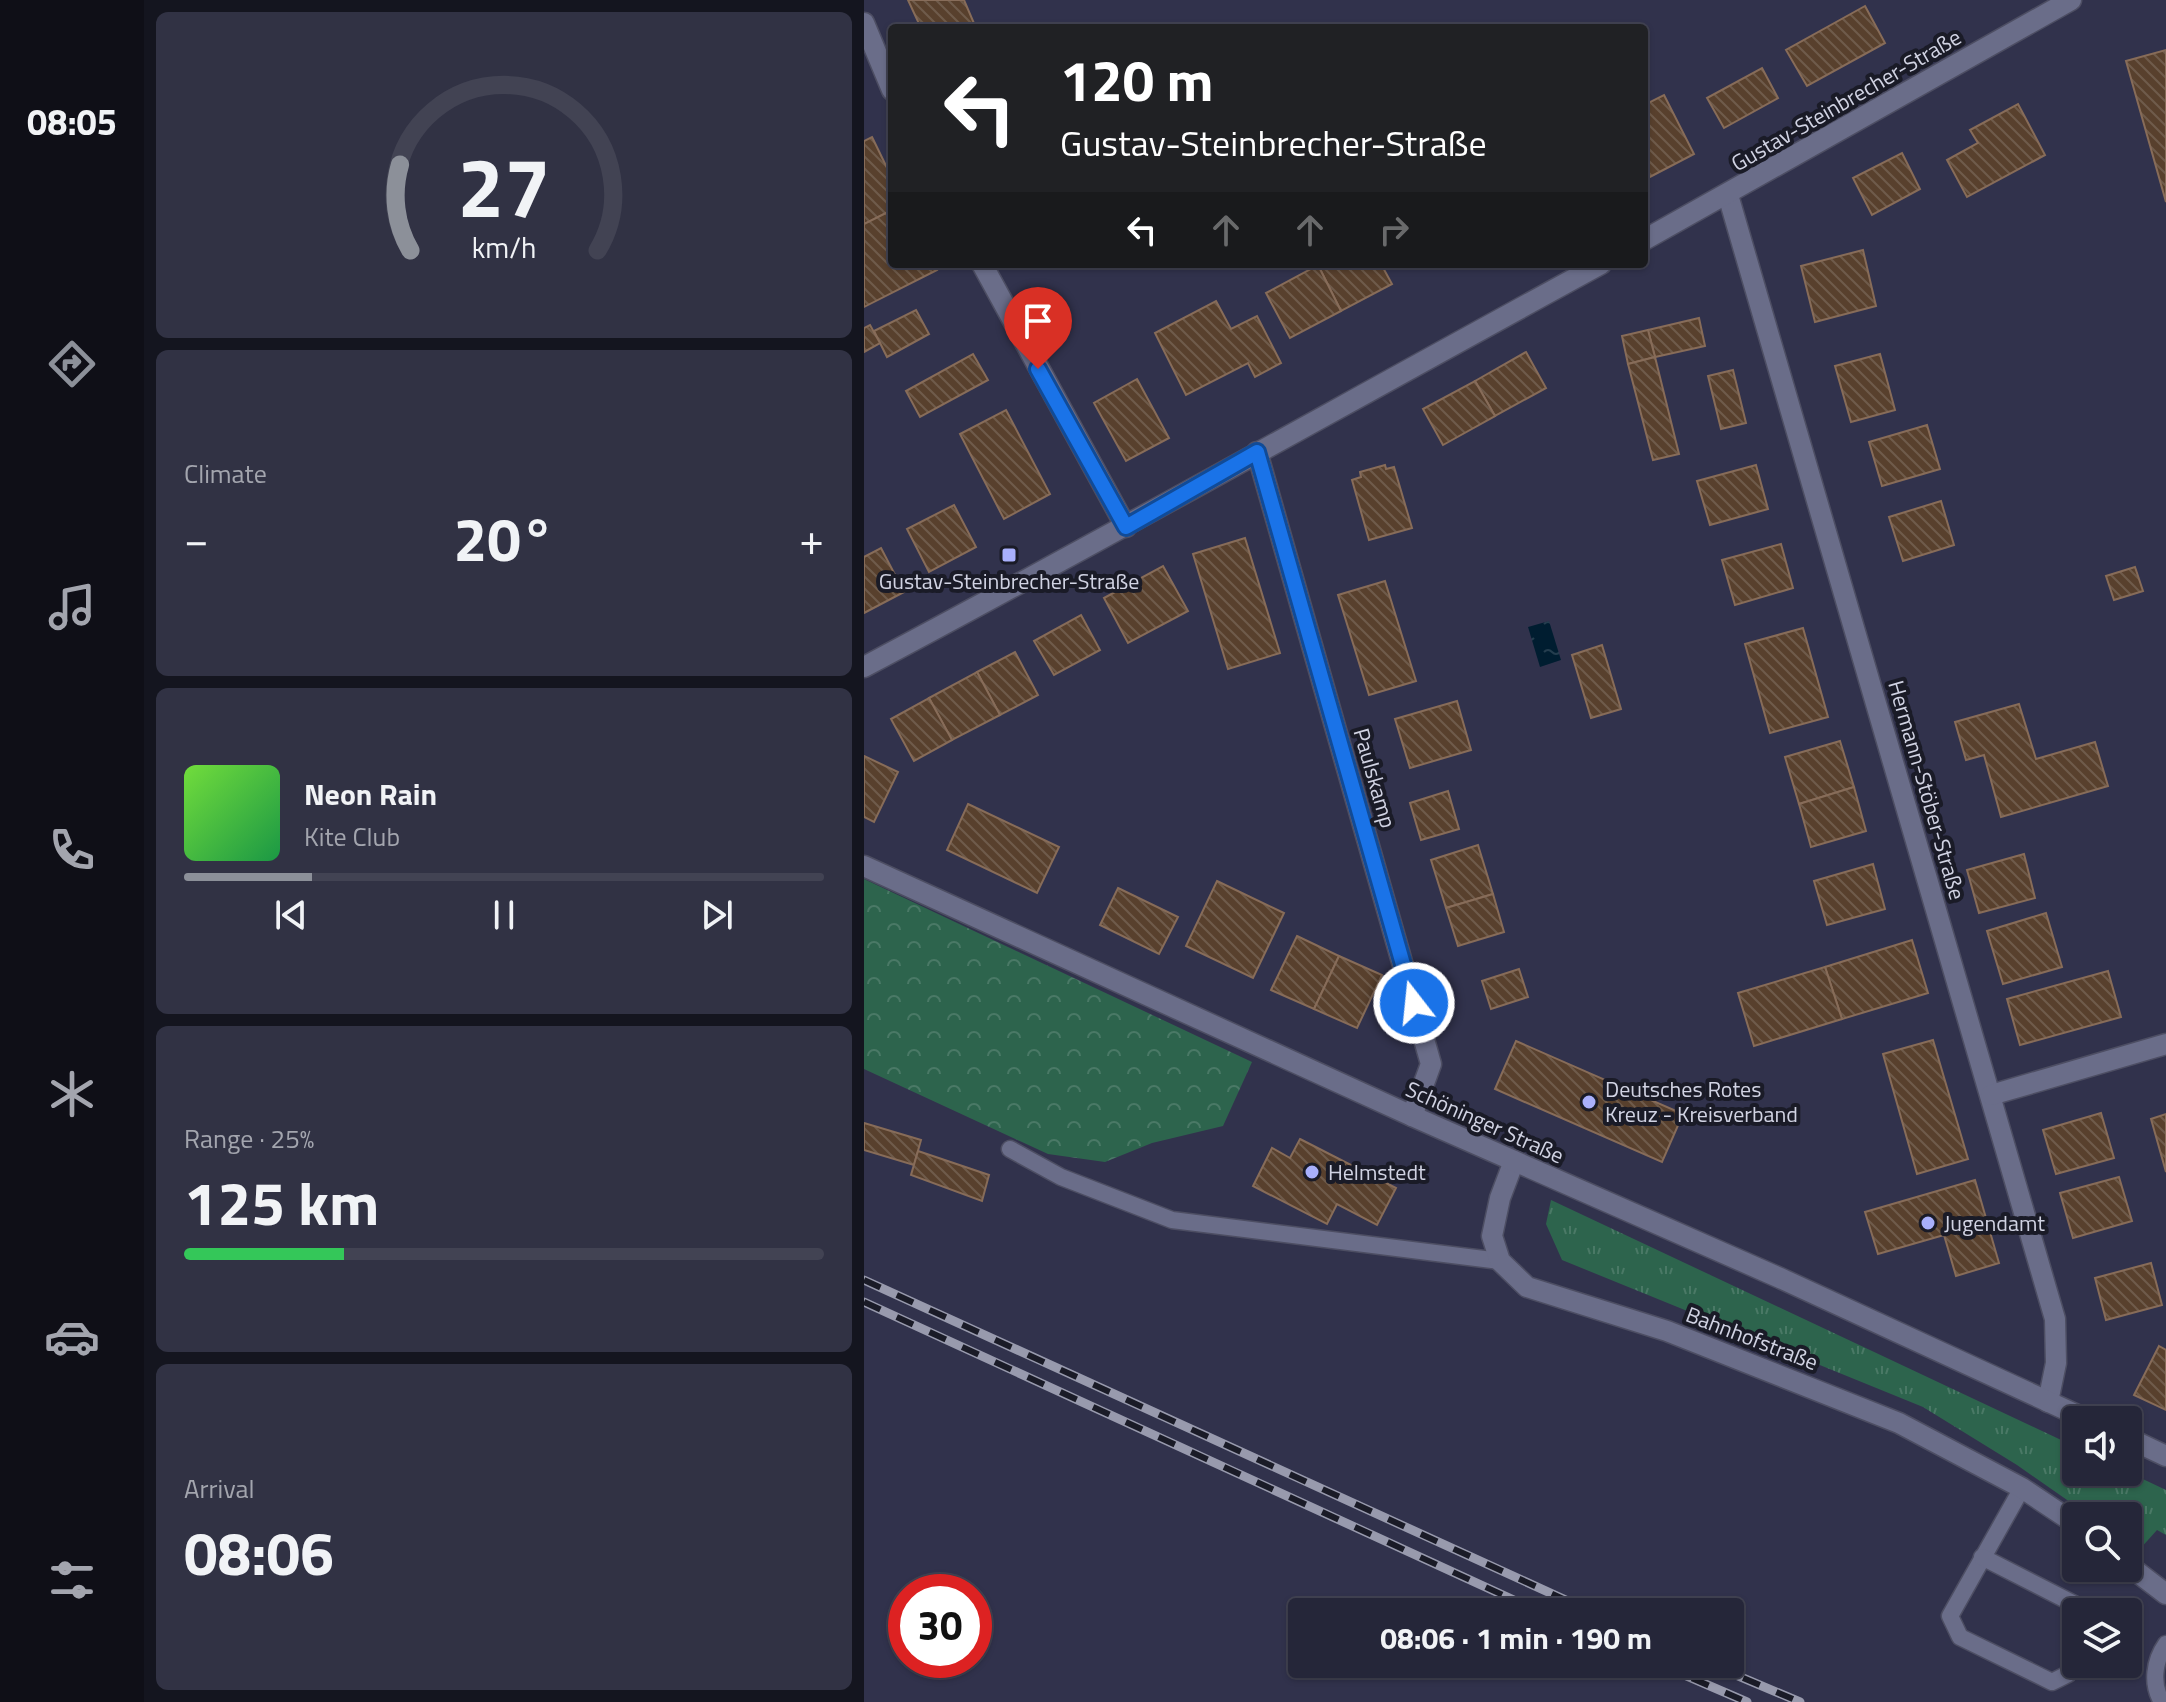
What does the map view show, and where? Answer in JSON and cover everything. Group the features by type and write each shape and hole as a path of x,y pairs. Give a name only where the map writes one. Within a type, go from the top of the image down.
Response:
{"street":[{"name":"Gustav-Steinbrecher-Straße","path":"1648,238 2071,0"},
{"path":"864,23 888,80"},
{"name":"Hermann-Stöber-Straße","path":"1728,195 2055,1319 2056,1363 2048,1402"},
{"path":"984,268 1126,527"},
{"path":"864,667 1126,527 1594,268"},
{"name":"Paulskamp","path":"1257,452 1431,1064 1412,1116"},
{"name":"Schöninger Straße","path":"864,866 1412,1116 1794,1284 2062,1408"},
{"path":"1991,1095 2166,1044"},
{"path":"1500,1261 1492,1236 1500,1198 1514,1161"},
{"name":"Bahnhofstraße","path":"1500,1261 1527,1287 1667,1331 1899,1423 2022,1488 2062,1515"},
{"path":"2142,1445 2166,1456"},
{"path":"2142,1576 2166,1594"}],"lane":[{"path":"1010,1149 1061,1177 1172,1220 1500,1261"},
{"path":"2022,1488 1950,1616 1960,1637 2052,1682 2062,1677"},
{"path":"1982,1557 2062,1598"},
{"path":"2162,1702 2157,1693 2155,1672 2160,1652 2166,1644"}],"green space":[{"path":"864,879 1252,1062 1223,1126 1152,1143 1105,1162 1048,1154 864,1069"},
{"path":"1551,1200 2062,1440 2062,1486 2142,1486 2142,1479 2166,1490 2166,1535 2157,1530 2142,1547 2142,1502 2070,1502 1923,1407 1562,1260 1546,1224"}],"water":[{"path":"1549,621 1561,660 1540,667 1528,627"}],"building":[{"path":"908,0 964,0 974,24 919,24"},
{"path":"1865,6 1885,43 1807,86 1786,50"},
{"path":"2166,50 2166,202 2126,61"},
{"path":"1762,68 1778,98 1724,128 1707,98"},
{"path":"1664,95 1694,154 1648,178 1648,103"},
{"path":"2018,104 2045,155 1967,197 1947,160 1978,143 1970,130"},
{"path":"872,137 888,170 888,212 864,224 864,141"},
{"path":"1902,153 1920,189 1872,215 1853,178"},
{"path":"888,212 888,268 937,270 864,307 864,224"},
{"path":"1863,250 1876,306 1815,322 1801,266"},
{"path":"1312,268 1320,268 1341,311 1290,338 1266,293"},
{"path":"1320,268 1383,268 1392,284 1341,311"},
{"path":"1216,301 1231,329 1257,316 1281,363 1255,377 1248,363 1186,395 1155,333"},
{"path":"916,310 929,334 887,357 874,331"},
{"path":"1699,318 1705,346 1655,357 1648,330"},
{"path":"870,325 880,343 864,352 864,328"},
{"path":"1648,330 1655,357 1628,364 1622,336"},
{"path":"1526,352 1546,388 1495,416 1475,381"},
{"path":"973,354 988,380 920,417 906,391"},
{"path":"1880,354 1895,410 1851,422 1835,366"},
{"path":"1655,357 1679,454 1653,460 1628,364"},
{"path":"1733,370 1746,423 1721,429 1708,376"},
{"path":"1137,379 1169,438 1126,461 1094,403"},
{"path":"1475,381 1495,416 1443,445 1423,409"},
{"path":"1006,410 1050,494 1004,519 960,434"},
{"path":"1927,425 1940,469 1882,486 1869,442"},
{"path":"1385,465 1386,469 1394,467 1412,528 1369,540 1352,480 1361,477 1360,472"},
{"path":"1756,465 1768,509 1710,525 1697,481"},
{"path":"1941,501 1954,545 1903,561 1889,517"},
{"path":"954,505 976,547 929,572 907,529"},
{"path":"1245,538 1280,653 1228,669 1193,554"},
{"path":"1781,544 1793,588 1735,605 1722,560"},
{"path":"881,548 904,592 864,613 864,557"},
{"path":"1163,566 1188,611 1128,643 1104,598"},
{"path":"2135,567 2143,591 2114,600 2106,576"},
{"path":"1385,581 1416,681 1369,695 1338,595"},
{"path":"1081,615 1100,650 1054,675 1034,641"},
{"path":"1803,628 1828,717 1770,733 1745,644"},
{"path":"1602,645 1621,709 1591,718 1572,655"},
{"path":"1015,652 1038,695 1000,715 977,672"},
{"path":"977,672 1000,715 952,740 929,698"},
{"path":"929,698 952,740 914,761 891,719"},
{"path":"1457,701 1471,750 1410,768 1395,719"},
{"path":"2019,704 2036,759 2095,742 2108,786 2001,817 1984,755 1966,760 1955,722"},
{"path":"1840,741 1854,787 1799,804 1785,757"},
{"path":"864,756 898,772 874,822 864,817"},
{"path":"1854,787 1866,831 1811,847 1799,804"},
{"path":"1448,791 1459,829 1421,840 1410,803"},
{"path":"968,804 1059,847 1037,893 947,850"},
{"path":"1478,845 1493,894 1446,908 1431,860"},
{"path":"2024,854 2035,898 1979,913 1967,870"},
{"path":"1873,864 1885,909 1827,925 1814,881"},
{"path":"1217,881 1284,913 1253,978 1186,946"},
{"path":"1118,888 1178,917 1159,954 1100,925"},
{"path":"1493,894 1504,932 1458,946 1446,908"},
{"path":"2046,913 2062,967 2003,984 1987,931"},
{"path":"1297,936 1339,956 1314,1009 1271,990"},
{"path":"1912,940 1928,993 1842,1019 1825,967"},
{"path":"1339,956 1382,975 1357,1028 1314,1009"},
{"path":"1825,967 1842,1019 1754,1046 1738,993"},
{"path":"1519,969 1528,997 1491,1009 1482,981"},
{"path":"2108,971 2121,1017 2020,1045 2007,999"},
{"path":"1933,1040 1968,1159 1917,1174 1883,1054"},
{"name":"Deutsches Rotes Kreuz - Kreisverband","path":"1516,1041 1683,1114 1662,1162 1495,1089"},
{"path":"2101,1113 2114,1158 2056,1174 2043,1130"},
{"path":"2166,1114 2166,1172 2151,1119"},
{"path":"864,1123 921,1140 914,1165 864,1150"},
{"name":"Helmstedt","path":"1300,1139 1396,1188 1377,1225 1337,1204 1327,1224 1253,1186 1272,1148 1290,1158"},
{"path":"918,1151 989,1175 982,1201 911,1175"},
{"path":"2119,1177 2132,1221 2073,1238 2060,1193"},
{"name":"Jugendamt","path":"1975,1180 1999,1263 1956,1276 1944,1235 1878,1254 1865,1212"},
{"path":"2151,1263 2162,1305 2106,1320 2095,1278"},
{"path":"2159,1346 2166,1350 2166,1410 2134,1395"}],"railway":[{"path":"864,1280 1561,1598"},
{"path":"864,1302 1509,1598"},
{"path":"1691,1678 1747,1702"},
{"path":"1743,1678 1800,1702"}],"place":[{"name":"Gustav-Steinbrecher-Straße","path":"1009,555"},
{"name":"Deutsches Rotes Kreuz - Kreisverband","path":"1589,1102"},
{"name":"Helmstedt","path":"1312,1172"},
{"name":"Jugendamt","path":"1928,1223"}],"route":[{"path":"1038,369 1126,527 1257,452 1414,1003"}]}
